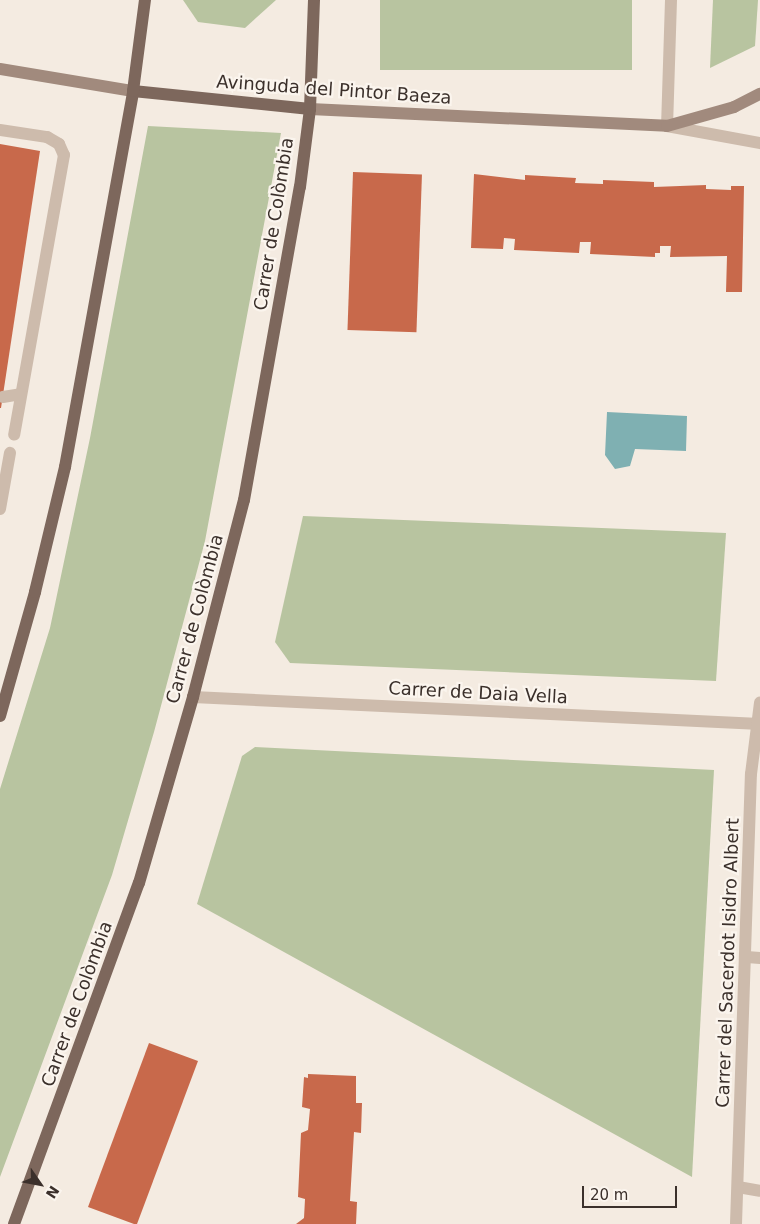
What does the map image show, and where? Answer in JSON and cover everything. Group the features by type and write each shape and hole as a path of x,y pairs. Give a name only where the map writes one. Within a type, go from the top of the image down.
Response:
{"main road":[{"path":"0,716 35,592 65,467 133,91 145,0"},
{"name":"Carrer de Colòmbia","path":"14,1224 120,940 193,697 244,500 300,186 310,109 314,0"},
{"name":"Avinguda del Pintor Baeza","path":"133,91 310,109"}],"street":[{"path":"667,126 671,0"},
{"name":"Avinguda del Pintor Baeza","path":"0,69 133,91"},
{"name":"Avinguda del Pintor Baeza","path":"667,126 734,107 760,94"},
{"name":"Avinguda del Pintor Baeza","path":"310,109 667,126 760,143"},
{"path":"0,130 47,137 59,144 64,154 14,435"},
{"path":"3,397 21,394"},
{"path":"0,509 6,462"},
{"name":"Carrer de Daia Vella","path":"193,697 759,724"},
{"name":"Carrer del Sacerdot Isidro Albert","path":"736,1224 754,957 751,774 759,724 760,703"},
{"path":"738,1187 760,1191"}],"green space":[{"path":"183,0 276,0 245,28 198,22"},
{"path":"380,0 632,0 632,70 380,70"},
{"path":"713,0 758,0 755,46 710,68"},
{"path":"148,126 281,133 205,541 154,732 112,875 0,1177 0,789 50,628 90,438"},
{"path":"303,516 726,533 716,681 290,663 275,642"},
{"path":"255,747 714,770 692,1177 197,904 242,756"}],"water":[{"path":"607,412 687,416 686,451 635,449 630,466 615,469 605,455"}],"building":[{"path":"0,144 40,151 1,408 0,408"},
{"path":"353,172 422,174 416,332 347,330"},
{"path":"474,174 525,180 525,175 576,178 575,183 603,184 603,180 654,182 654,187 706,185 706,189 731,190 731,186 744,186 742,292 726,292 727,256 670,257 671,246 660,246 660,253 655,253 655,257 590,254 591,242 580,242 579,253 514,250 515,239 504,238 503,249 471,248"},
{"path":"149,1043 198,1061 137,1224 134,1224 88,1207"},
{"path":"308,1074 356,1076 356,1103 362,1103 361,1133 354,1132 350,1201 357,1202 356,1224 296,1224 304,1218 305,1199 298,1197 301,1133 308,1130 310,1109 302,1107 304,1077 308,1078"}]}
